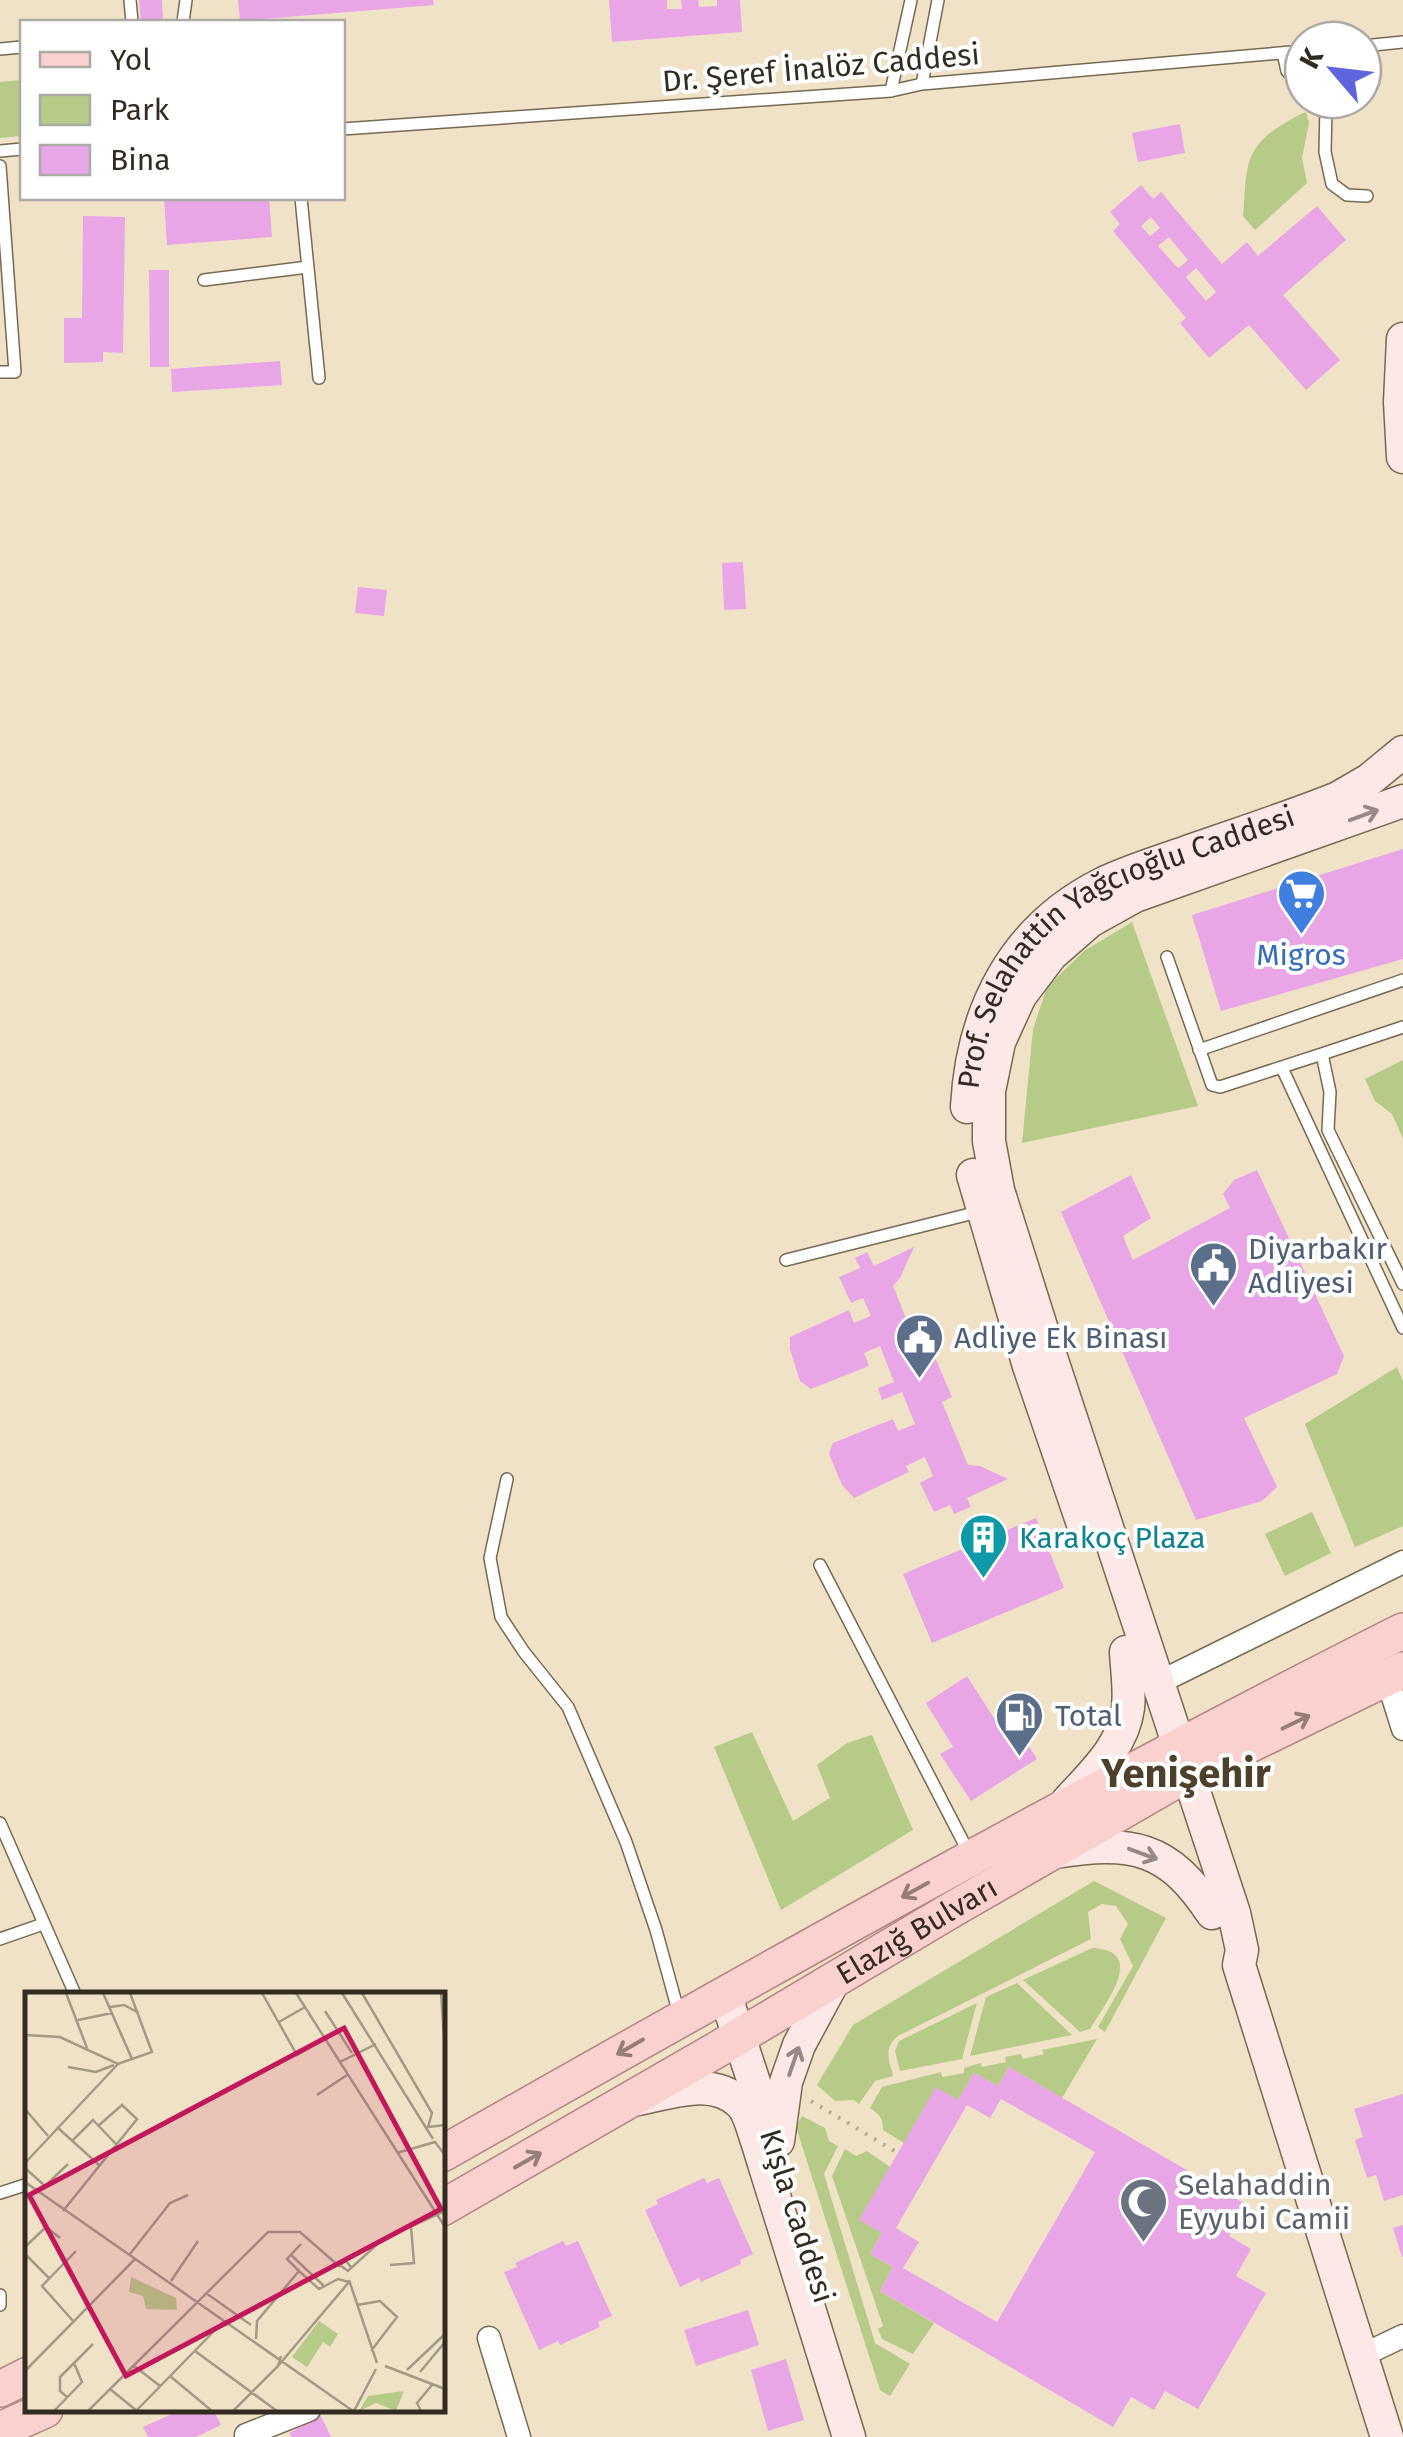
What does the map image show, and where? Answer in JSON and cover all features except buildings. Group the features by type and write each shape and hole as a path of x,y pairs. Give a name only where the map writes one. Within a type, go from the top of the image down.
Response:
{"main road":[{"name":"Elazığ Bulvarı","path":"445,2206 1051,1852 1175,1764 1403,1632"},
{"name":"Elazığ Bulvarı","path":"445,2152 1060,1810 1395,1674"},
{"path":"0,2388 25,2376"},
{"path":"0,2430 40,2412"}],"street":[{"path":"1403,339 1403,457"},
{"name":"Prof. Selahattin Yağcıoğlu Caddesi","path":"1175,1764 1126,1652 982,1211 972,1170 966,1113 977,1035 992,996 1014,958 1073,901 1101,885 1338,798 1369,780 1403,752"},
{"name":"Prof. Selahattin Yağcıoğlu Caddesi","path":"1175,1764 1158,1683 996,1178 988,1116 989,1091 1000,1042 1020,996 1051,955 1112,907 1403,801"},
{"path":"1158,1683 1403,1562"},
{"path":"1060,1810 1103,1762 1122,1733 1128,1707 1126,1652"},
{"path":"1395,1674 1403,1729"},
{"path":"1175,1764 1212,1913 1227,1956 1239,1966"},
{"path":"1175,1764 1234,1913 1242,1950 1239,1966 1387,2437"},
{"path":"1051,1852 1099,1845 1146,1852 1178,1870 1212,1913"},
{"path":"776,2150 786,2082 799,2045 834,1980"},
{"name":"Kışla Caddesi","path":"702,2007 729,2043 776,2150 869,2437"},
{"path":"729,2043 742,2105 757,2141 849,2437"},
{"path":"628,2101 703,2088 720,2090 742,2105"},
{"path":"1361,2356 1403,2336"},
{"path":"489,2338 519,2437"},
{"path":"245,2436 304,2412"}],"lane":[{"path":"891,91 911,0"},
{"path":"922,84 938,0"},
{"name":"Dr. Şeref İnalöz Caddesi","path":"345,129 891,91 922,84 1283,53"},
{"path":"1326,120 1325,152 1332,184 1347,195 1366,196"},
{"path":"0,166 15,372 0,372"},
{"path":"301,200 319,378"},
{"path":"204,280 308,268"},
{"path":"1167,957 1212,1085 1220,1088 1403,1027"},
{"path":"1199,1050 1403,980"},
{"path":"1322,1054 1330,1092 1328,1130 1403,1284"},
{"path":"1282,1068 1403,1328"},
{"path":"786,1260 982,1211"},
{"path":"507,1479 490,1558 501,1617 568,1707 626,1842 656,1930 702,2007"},
{"path":"820,1565 972,1859"},
{"path":"0,1823 73,1992"},
{"path":"0,1939 43,1924"},
{"path":"0,2193 25,2185"},
{"path":"0,2295 0,2305"}],"path":[{"path":"809,2100 898,2154"}],"green space":[{"path":"20,80 20,136 0,138 0,82"},
{"path":"1308,120 1302,158 1307,183 1255,230 1243,216 1251,156 1265,137 1288,121"},
{"path":"1132,922 1198,1106 1022,1143 1033,1029 1047,987 1084,951"},
{"path":"1403,1060 1403,1139 1392,1114 1375,1101 1365,1079"},
{"path":"1397,1367 1403,1381 1403,1526 1355,1547 1305,1424"},
{"path":"1312,1512 1331,1553 1285,1576 1265,1534"},
{"path":"752,1732 793,1821 830,1798 817,1765 847,1743 872,1735 913,1830 781,1910 714,1747"},
{"path":"1094,1881 1166,1918 1105,2032 1098,2027 1133,1966 1120,1939 1128,1924 1116,1906 1102,1904 1088,1912 1091,1939 898,2036 889,2050 893,2076 875,2081 859,2104 854,2100 835,2101 817,2085 853,2025"},
{"path":"1092,1948 1109,1951 1118,1958 1120,1968 1112,1993 1090,2029 1080,2032 1023,1980"},
{"path":"1017,1983 1072,2035 970,2056 986,1997"},
{"path":"977,2003 962,2059 900,2071 895,2051 899,2041"},
{"path":"1097,2039 1062,2098 1009,2067 998,2086 974,2073 958,2100 936,2088 904,2143 883,2130 880,2117 870,2108 882,2087 941,2072 942,2077 964,2073 964,2068 981,2063 982,2067 1006,2062 1005,2057 1021,2054 1023,2059 1044,2054 1042,2050"},
{"path":"802,2116 825,2128 829,2141 838,2146 824,2174 875,2343 910,2364 890,2396 880,2390 796,2127"},
{"path":"845,2149 856,2156 867,2151 890,2167 882,2233 870,2254 893,2267 880,2291 934,2323 913,2354 882,2339 878,2329 883,2326 832,2176"}],"place":[{"name":"Migros","path":"1301,936"},
{"name":"Diyarbakır Adliyesi","path":"1213,1308"},
{"name":"Adliye Ek Binası","path":"919,1380"},
{"name":"Karakoç Plaza","path":"984,1580"},
{"name":"Total","path":"1020,1758"},
{"name":"Selahaddin Eyyubi Camii","path":"1143,2244"}],"district":[{"name":"Yenişehir","path":"1186,1773"}]}
